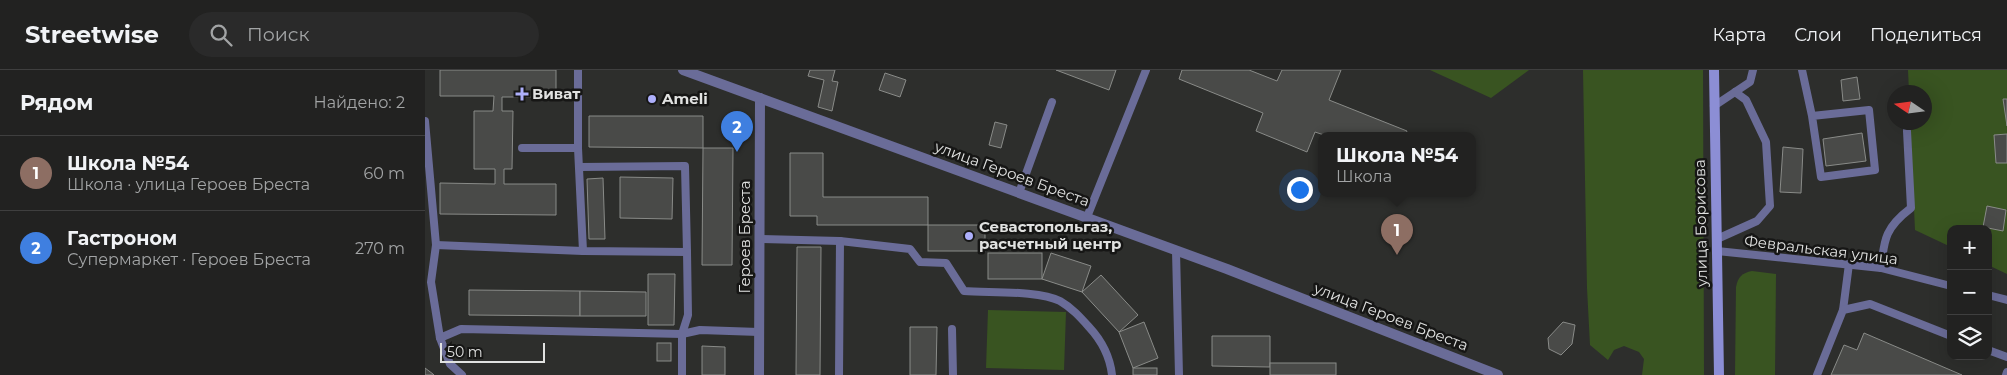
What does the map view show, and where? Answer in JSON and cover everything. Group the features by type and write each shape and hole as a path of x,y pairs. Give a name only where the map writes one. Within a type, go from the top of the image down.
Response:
{"main road":[{"name":"улица Борисова","path":"1714,70 1719,375"}],"street":[{"name":"улица Героев Бреста","path":"683,70 1227,269 1498,375"},
{"name":"Героев Бреста","path":"759,375 761,239 760,98"}],"lane":[{"path":"578,70 578,148 583,251"},
{"path":"1087,217 1146,70"},
{"path":"1714,106 1750,82 1753,70"},
{"path":"1802,70 1812,116 1821,178 1875,170 1869,110 1812,116"},
{"path":"1717,239 1757,221 1770,206 1766,142 1746,100 1735,92"},
{"path":"1019,192 1052,102"},
{"path":"425,121 436,245 428,280 440,338 450,364 462,375"},
{"path":"1881,268 1884,242 1895,220 1911,208 1907,131"},
{"path":"522,148 578,148"},
{"path":"580,167 685,166 687,315 682,334 682,375"},
{"path":"761,239 840,241 910,249 920,262 946,263 964,291 1041,295 1059,301 1077,313 1097,335 1110,360 1112,375"},
{"path":"839,375 840,241"},
{"path":"436,245 583,251 687,252"},
{"path":"1175,251 1179,375"},
{"name":"Февральская улица","path":"1717,251 1881,268 1947,285"},
{"path":"1817,375 1843,310 1849,264"},
{"path":"1992,296 2007,300"},
{"path":"1843,310 1870,304 1947,334"},
{"path":"440,338 461,329 682,334 700,330 759,332"},
{"path":"952,329 953,375"},
{"path":"1992,351 2007,357"}],"green space":[{"path":"1430,70 1529,70 1491,98"},
{"path":"1583,70 1703,70 1704,375 1642,375 1644,359 1639,352 1624,346 1614,350 1608,360 1590,345 1587,288"},
{"path":"1908,70 2007,70 2007,274 1992,267 1992,225 1947,225 1947,245 1915,230 1910,130 1932,130 1932,85 1909,85"},
{"path":"1752,271 1776,274 1775,375 1735,375 1736,287 1741,276"},
{"path":"988,310 1066,312 1064,370 986,368"}],"building":[{"path":"440,70 556,70 556,97 502,97 502,111 513,111 512,169 504,169 504,184 556,184 556,215 440,214 440,183 495,184 495,169 474,169 474,111 493,111 494,96 440,96"},
{"path":"810,70 835,70 832,81 838,82 832,111 818,107 824,80 808,76"},
{"path":"1056,70 1116,70 1109,90"},
{"path":"1182,70 1249,70 1277,81 1282,70 1341,70 1329,100 1407,131 1315,132 1307,152 1256,131 1263,113 1179,79"},
{"path":"885,73 906,80 900,97 879,90"},
{"path":"1857,77 1860,99 1843,101 1841,80"},
{"path":"2003,99 2007,99 2007,126"},
{"path":"589,116 703,116 703,148 589,147"},
{"path":"995,122 1007,125 1001,148 989,145"},
{"path":"1862,133 1866,161 1826,166 1823,139"},
{"path":"2007,134 2007,163 1996,163 1994,135"},
{"path":"1783,147 1803,149 1801,193 1780,192"},
{"path":"703,148 733,148 732,265 702,265"},
{"path":"790,153 823,153 823,197 928,197 928,225 817,225 817,216 790,216"},
{"path":"620,177 673,178 672,219 620,218"},
{"path":"603,178 605,239 589,239 587,179"},
{"path":"1987,206 2006,210 2003,231 1992,229 1992,225 1983,225"},
{"path":"928,225 985,225 985,251 928,251"},
{"path":"797,247 821,247 820,375 796,375"},
{"path":"988,253 1042,253 1042,279 988,279"},
{"path":"1051,253 1091,266 1082,292 1042,279"},
{"path":"648,274 675,274 674,325 648,325"},
{"path":"1101,275 1138,315 1119,332 1082,292"},
{"path":"469,290 580,291 580,316 469,315"},
{"path":"580,291 646,292 646,316 580,316"},
{"path":"1144,322 1158,358 1133,368 1119,332"},
{"path":"1563,322 1575,325 1572,344 1561,355 1549,349 1548,338"},
{"path":"910,327 937,327 936,375 910,375"},
{"path":"1864,333 1962,375 1831,375 1844,345 1857,350"},
{"path":"1212,336 1270,336 1270,367 1212,366"},
{"path":"657,343 671,343 671,361 657,361"},
{"path":"702,346 725,347 725,375 702,375"},
{"path":"1270,363 1336,363 1336,375 1270,375"},
{"path":"425,368 433,374 434,375 425,375"},
{"path":"1133,368 1157,368 1157,375 1133,375"}],"place":[{"name":"Виват","path":"522,94"},
{"name":"Ameli","path":"652,99"},
{"name":"Гастроном","path":"737,152"},
{"name":"Севастопольгаз, расчетный центр","path":"969,236"},
{"name":"Школа №54","path":"1397,255"}]}
